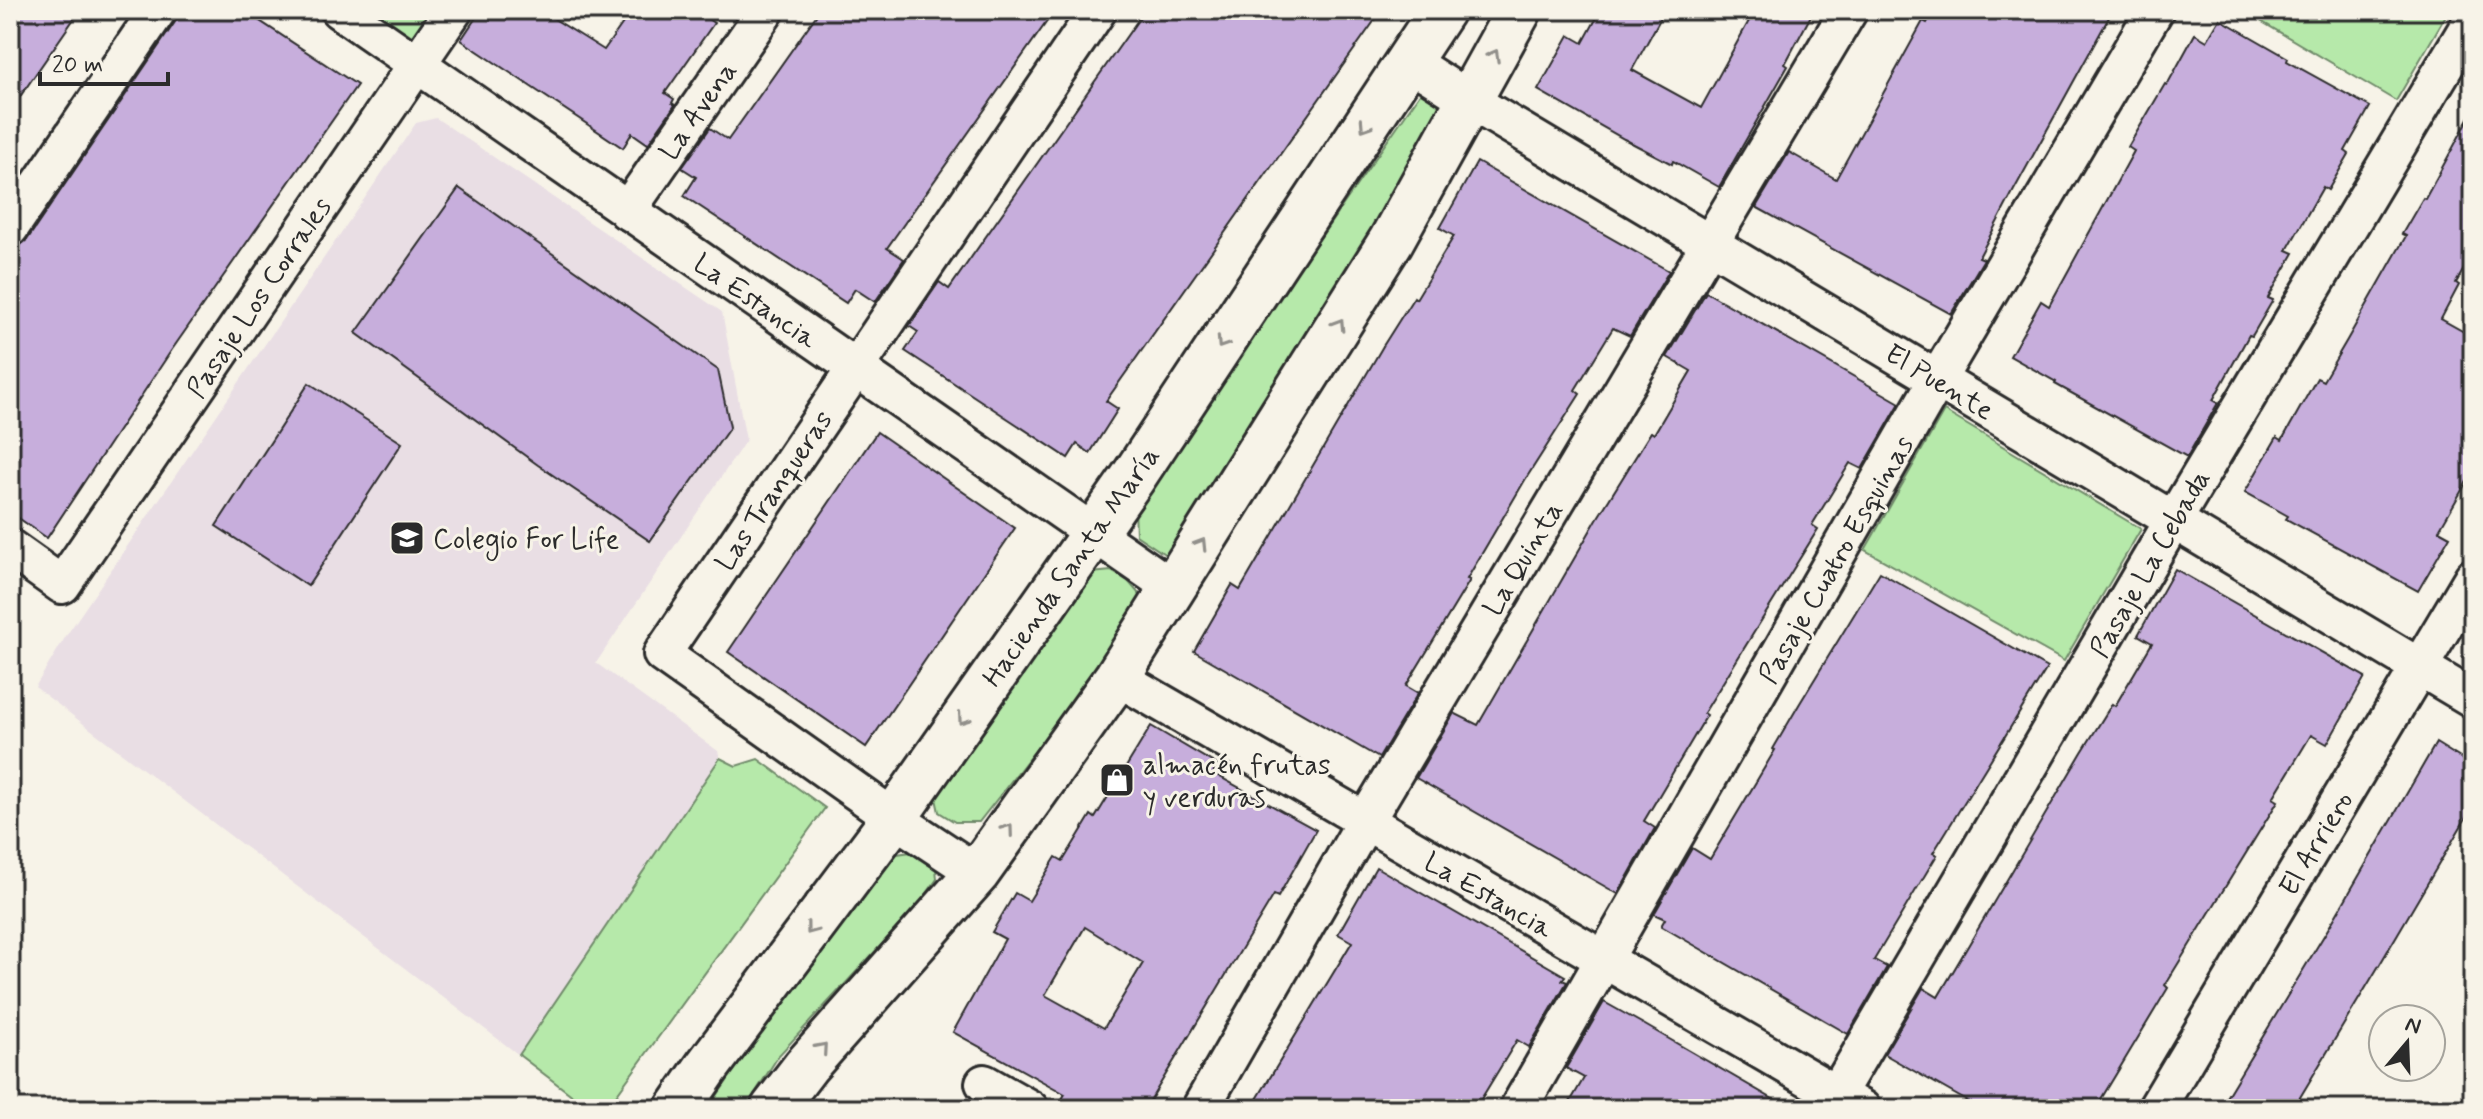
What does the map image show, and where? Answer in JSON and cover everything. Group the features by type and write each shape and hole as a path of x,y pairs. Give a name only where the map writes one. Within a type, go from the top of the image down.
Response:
{"street":[{"path":"10,228 158,10"},
{"name":"La Estancia","path":"339,10 1173,588"},
{"name":"Pasaje Los Corrales","path":"10,548 62,585 454,10"},
{"name":"La Avena","path":"627,211 766,10"},
{"name":"Las Tranqueras","path":"977,873 662,654 1098,10"},
{"name":"Hacienda Santa María","path":"678,1109 894,818 1093,533 1442,10"},
{"path":"773,1109 806,1066 977,873 1117,677 1391,241 1519,10"},
{"name":"La Quinta","path":"1200,1109 1365,822 1849,10"},
{"name":"Pasaje Cuatro Esquinas","path":"1518,1109 1937,380 2155,10"},
{"name":"Pasaje La Cebada","path":"1842,1104 2173,521 2473,19"},
{"name":"El Puente","path":"1408,61 2473,699"},
{"name":"El Arriero","path":"2156,1109 2473,577"},
{"name":"La Estancia","path":"1117,677 1842,1104"},
{"path":"984,1083 1030,1109"}],"shaded area":[{"name":"Colegio For Life","path":"436,118 722,312 746,440 596,663 718,751 720,758 519,1055 35,687 66,636 416,123"}],"green space":[{"path":"346,10 449,10 415,59"},
{"path":"2242,10 2449,10 2396,101"},
{"path":"1421,92 1448,108 1184,545 1166,555 1136,535 1135,506"},
{"path":"1944,411 2141,529 2064,661 1865,550"},
{"path":"1111,571 1128,581 1140,595 1135,623 979,822 955,822 939,812 935,794 1092,573"},
{"path":"720,758 736,766 758,759 825,808 606,1109 590,1109 519,1055"},
{"path":"918,851 935,858 937,879 920,903 779,1055 745,1109 708,1109 757,1037 897,854"}],"building":[{"path":"10,10 80,10 10,111"},
{"path":"179,10 243,10 357,85 171,351 47,538 10,512 10,258 17,247 27,240 175,22"},
{"path":"481,10 540,10 604,50 632,10 694,10 714,23 665,93 674,99 672,103 675,105 648,144 632,133 623,148 461,40"},
{"path":"820,10 1055,10 887,248 904,259 875,302 855,289 846,303 684,196 696,177 682,168 710,128 728,140"},
{"path":"1145,10 1382,10 1106,401 1118,409 1090,453 1077,444 1068,458 905,351 918,332 909,326 939,282 949,289"},
{"path":"1601,10 1665,10 1632,70 1701,108 1755,10 1814,10 1785,64 1788,66 1719,187 1673,161 1672,164 1624,139 1538,90 1569,35 1583,43"},
{"path":"1934,10 2113,10 1979,257 1984,259 1951,314 1756,207 1789,152 1836,179 1923,21 1927,23"},
{"path":"2220,19 2370,107 2345,151 2349,154 2328,190 2323,187 2287,250 2294,253 2268,298 2273,300 2252,336 2249,335 2213,400 2218,403 2187,457 2010,356 2041,301 2049,306 2134,151 2128,147 2195,34 2207,41"},
{"path":"2473,111 2473,253 2441,319 2473,337 2473,471 2439,530 2450,536 2418,591 2286,519 2288,516 2245,492 2277,437 2282,440 2317,378 2323,381"},
{"path":"1477,162 1669,271 1630,336 1613,328 1575,390 1580,394 1525,480 1406,686 1418,693 1379,758 1194,651 1232,585 1240,590 1383,346 1454,236 1440,228"},
{"path":"459,188 718,370 730,427 650,541 538,465 356,333"},
{"path":"1706,292 1900,403 1862,469 1850,463 1812,525 1818,529 1704,713 1707,715 1644,821 1655,828 1618,894 1416,778 1454,713 1478,725 1597,519 1651,432 1654,434 1691,371 1667,357"},
{"path":"309,383 402,443 308,586 216,526"},
{"path":"877,432 1015,528 866,747 728,652"},
{"path":"2175,569 2365,677 2327,744 2311,735 2273,798 2278,801 2165,985 2168,988 2095,1109 1981,1109 1884,1054 1923,988 1938,997 2082,752 2112,704 2115,706 2152,643 2138,635"},
{"path":"1880,572 2047,668 1933,853 1937,855 1874,960 1887,967 1848,1034 1661,926 1665,919 1654,914 1692,848 1710,859"},
{"path":"1151,726 1217,765 1213,773 1316,830 1278,897 1274,895 1145,1109 1056,1109 1065,1094 953,1032 1005,939 992,932 1015,893 1029,901 1056,857 1063,861 1091,815 1095,818","holes":["1085,927 1143,963 1104,1028 1045,995"]},
{"path":"2436,743 2473,766 2473,806 2380,964 2293,1109 2219,1109 2334,919"},
{"path":"1376,867 1565,976 1562,980 1567,982 1529,1047 1517,1040 1475,1109 1251,1109 1352,942 1338,934"},
{"path":"1604,1002 1790,1109 1566,1109 1584,1078 1566,1068"}],"place":[{"name":"Colegio For Life","path":"407,538"},
{"name":"almacén frutas y verduras","path":"1117,780"}]}
